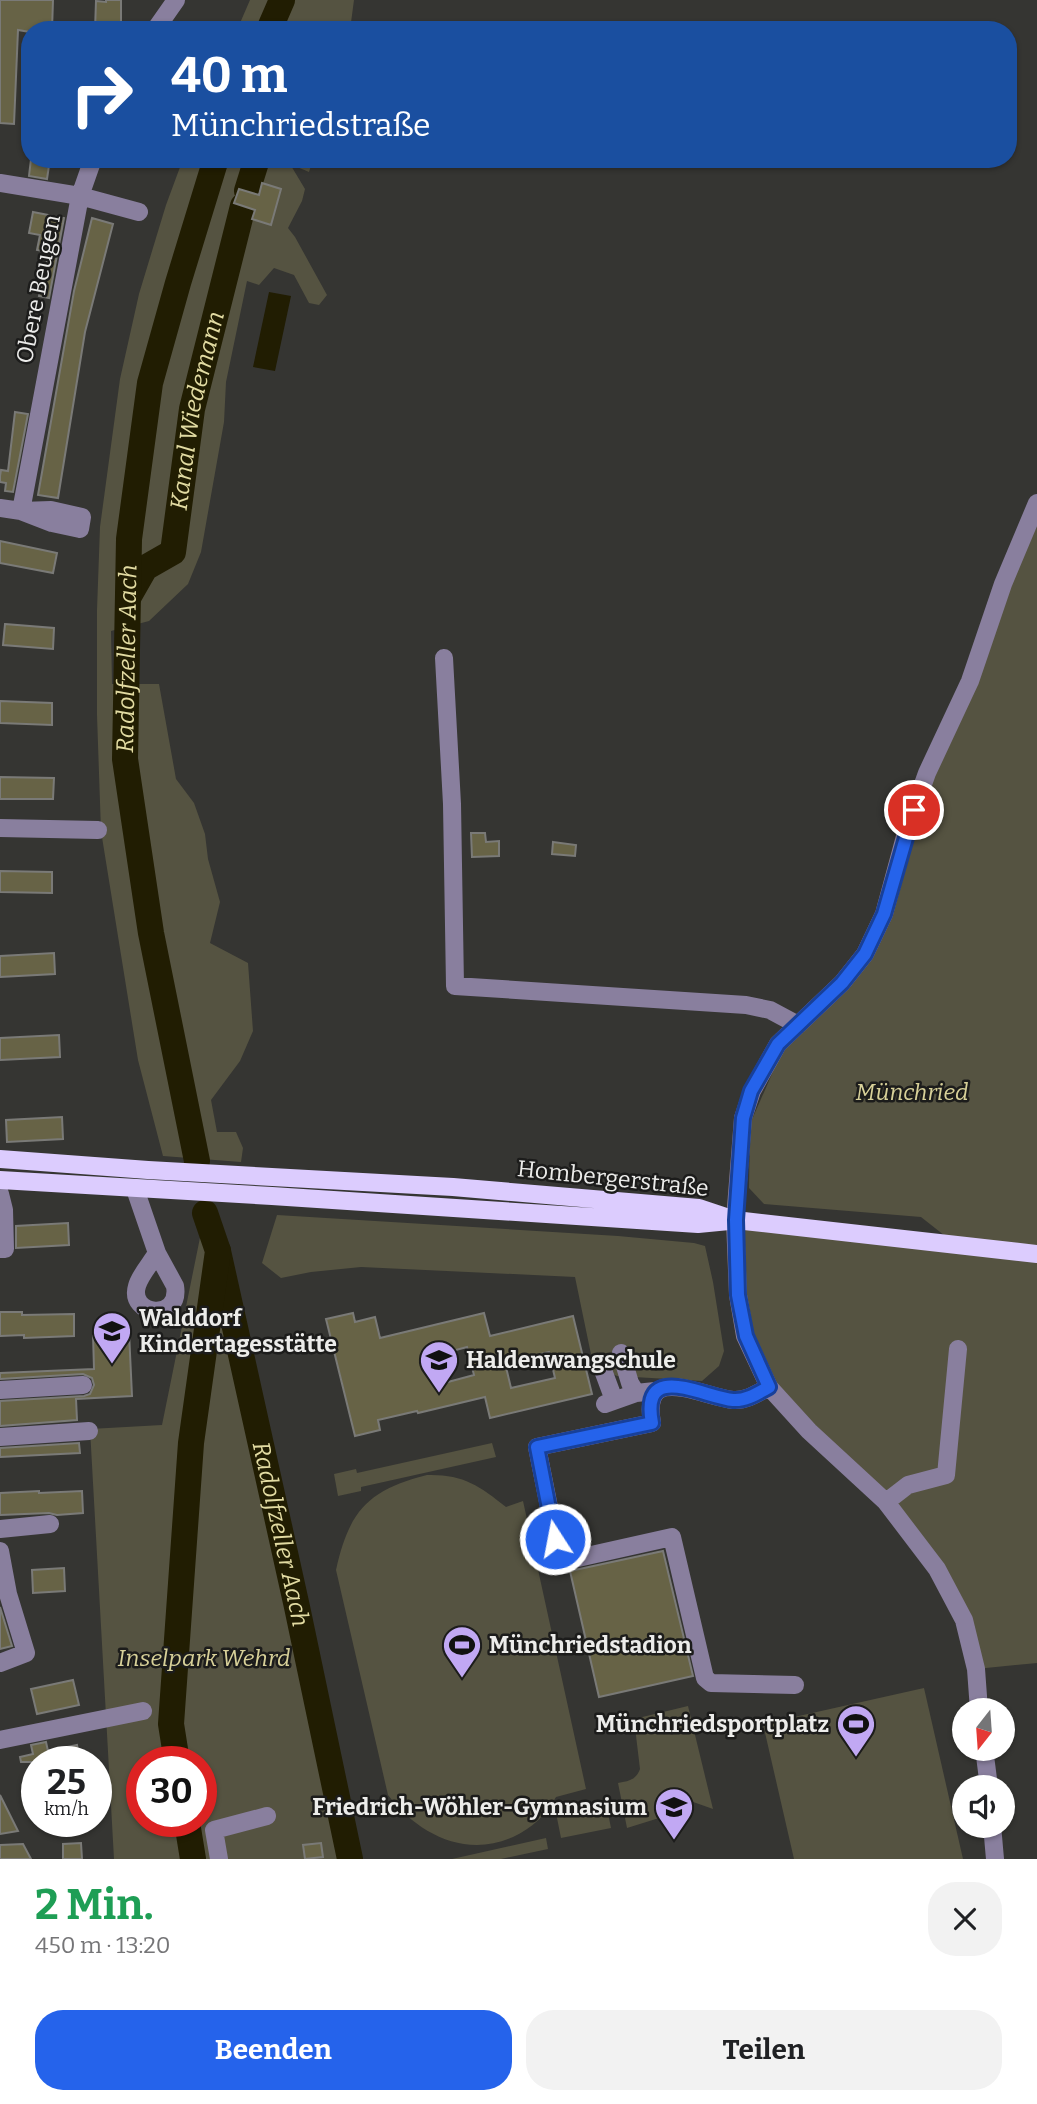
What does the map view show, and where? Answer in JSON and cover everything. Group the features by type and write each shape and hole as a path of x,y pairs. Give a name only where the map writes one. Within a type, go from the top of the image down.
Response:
{"main road":[{"name":"Hombergerstraße","path":"0,1159 453,1187 699,1208 736,1220"},
{"name":"Hombergerstraße","path":"0,1180 698,1224 736,1220"},
{"path":"736,1220 1037,1254"}],"street":[{"path":"161,21 176,0"},
{"name":"Obere Beugen","path":"0,508 21,512 80,196 90,168"},
{"path":"0,183 80,196 139,212"},
{"path":"978,1698 976,1669 964,1620 937,1569 886,1502 809,1431 769,1387 746,1336 738,1295 736,1220 743,1118 751,1091 778,1044 842,983 865,954 884,914 907,828 926,773 970,681 1003,583 1037,503"},
{"path":"444,658 452,804 455,986 746,1005 770,1010 798,1026"},
{"path":"0,828 98,830"},
{"path":"142,1189 157,1253"},
{"path":"0,1194 4,1210 5,1248 0,1249"},
{"path":"886,1502 908,1485 946,1475 958,1349"},
{"path":"621,1353 630,1383 636,1393"},
{"path":"604,1373 609,1402 636,1393 656,1391 662,1387 679,1387 734,1400 751,1397 769,1387"},
{"path":"0,1390 83,1385"},
{"path":"656,1391 653,1397 652,1423 537,1447 560,1562 672,1537 705,1678 711,1683 794,1685"},
{"path":"0,1437 89,1432"},
{"path":"0,1529 50,1524"},
{"path":"0,1551 8,1594 26,1653 0,1663"},
{"path":"0,1740 143,1711"},
{"path":"219,1859 214,1830 267,1816"},
{"path":"993,1838 995,1859"}],"green space":[{"path":"250,0 354,0 351,21 241,21"},
{"path":"180,168 292,168 305,189 288,228 327,295 319,305 309,303 294,275 274,268 259,285 247,281 226,382 224,422 201,552 188,584 149,621 111,631 112,684 159,684 176,779 194,803 205,834 208,859 220,902 210,943 248,963 253,1031 240,1061 211,1100 217,1132 236,1132 243,1148 241,1162 163,1156 138,1060 101,831 97,715 100,527 120,379 139,294"},
{"name":"Münchried","path":"1037,512 1037,1663 976,1669 937,1569 809,1431 745,1336 735,1220 954,1243 921,1217 764,1204 749,1188 750,1124 782,1051 867,955 910,829"},
{"name":"Inselpark Wehrd","path":"205,1213 218,1251 350,1859 114,1859 112,1746 108,1746 90,1429 162,1425"},
{"path":"277,1215 618,1236 705,1246 724,1351 719,1366 702,1381 617,1376 593,1364 575,1277 361,1267 281,1278 262,1263"},
{"path":"492,1443 496,1457 361,1487 361,1491 338,1496 334,1474 356,1469 357,1473"},
{"name":"Münchriedstadion","path":"427,1475 450,1476 470,1482 506,1507 523,1501 586,1789 556,1797 548,1810 532,1825 513,1837 495,1843 477,1845 443,1838 413,1821 388,1795 336,1570 347,1532 364,1506 390,1488"},
{"name":"Münchriedsportplatz","path":"924,1688 952,1811 952,1838 958,1838 963,1859 794,1859 763,1724"},
{"path":"688,1706 713,1809 682,1798 672,1814 627,1828 618,1783 632,1779 640,1769 634,1719"},
{"path":"606,1803 611,1828 561,1838 556,1813"},
{"path":"546,1838 548,1849 501,1859 452,1859"}],"shaded area":[{"path":"269,292 291,296 275,371 253,367"}],"building":[{"path":"0,0 53,0 52,21 21,21 21,30 18,30 14,124 0,123"},
{"path":"121,0 121,21 95,21 96,1"},
{"path":"30,168 49,168 47,179 29,176"},
{"path":"262,183 281,189 271,225 252,219 255,210 234,203 239,189 259,195"},
{"path":"33,212 64,218 49,298 39,296 49,252 37,250 40,235 29,233"},
{"path":"92,218 113,224 85,332 58,498 38,495 74,291"},
{"path":"15,412 28,414 13,492 5,491 6,483 0,482 0,476 1,470 8,471"},
{"path":"0,541 57,553 53,573 0,563"},
{"path":"5,624 54,628 53,649 3,645"},
{"path":"0,701 52,703 52,725 0,723"},
{"path":"0,777 54,778 53,799 0,799"},
{"path":"471,833 485,833 486,842 499,841 499,856 472,857"},
{"path":"553,842 576,845 575,856 552,854"},
{"path":"0,871 52,872 52,893 0,892"},
{"path":"54,953 55,974 0,977 0,956"},
{"path":"59,1035 60,1057 0,1060 0,1038"},
{"path":"62,1117 63,1139 7,1142 6,1120"},
{"path":"68,1223 69,1245 16,1248 16,1226"},
{"path":"0,1312 22,1312 22,1315 74,1314 74,1336 0,1336"},
{"path":"353,1313 355,1322 375,1317 380,1338 484,1313 490,1336 573,1316 592,1394 490,1418 485,1397 378,1420 380,1430 355,1436 326,1319","holes":["467,1347 474,1375 448,1382 441,1354","549,1352 555,1378 511,1388 505,1363"]},
{"path":"129,1332 132,1396 76,1399 77,1420 0,1426 0,1401 84,1396 90,1394 94,1385 92,1378 83,1374 0,1379 0,1373 94,1369 93,1334"},
{"path":"79,1443 80,1453 0,1457 0,1448"},
{"path":"82,1491 83,1513 0,1515 0,1493"},
{"path":"663,1551 693,1676 599,1697 570,1571"},
{"path":"64,1568 65,1591 33,1593 32,1570"},
{"path":"0,1607 12,1646 0,1649"},
{"path":"73,1680 79,1705 37,1714 31,1689"},
{"path":"46,1742 47,1746 31,1746"},
{"path":"0,1795 18,1831 0,1834"},
{"path":"81,1843 82,1859 63,1859 63,1844"},
{"path":"321,1843 323,1857 305,1859 303,1845"},
{"path":"23,1844 31,1859 0,1859 0,1845"}],"waterway":[{"name":"Radolfzeller Aach","path":"273,21 282,0"},
{"name":"Radolfzeller Aach","path":"197,1161 151,933 125,759 129,539 150,383 213,168"},
{"name":"Kanal Wiedemann","path":"247,191 254,168"},
{"name":"Kanal Wiedemann","path":"129,596 145,568 173,552 192,409 243,206"},
{"name":"Radolfzeller Aach","path":"174,1746 171,1724 191,1443 218,1251 205,1213"},
{"name":"Radolfzeller Aach","path":"218,1251 350,1859"},
{"name":"Radolfzeller Aach","path":"189,1837 193,1859"}],"place":[{"name":"Walddorf Kindertagesstätte","path":"112,1365"},
{"name":"Haldenwangschule","path":"439,1394"},
{"name":"Münchriedstadion","path":"462,1679"},
{"name":"Münchriedsportplatz","path":"856,1758"},
{"name":"Friedrich-Wöhler-Gymnasium","path":"674,1841"}],"route":[{"path":"555,1539 537,1447 652,1423 653,1397 662,1387 679,1387 734,1400 751,1397 769,1387 746,1336 738,1295 736,1220 743,1118 751,1091 778,1044 842,983 865,954 884,914 914,810"}]}
